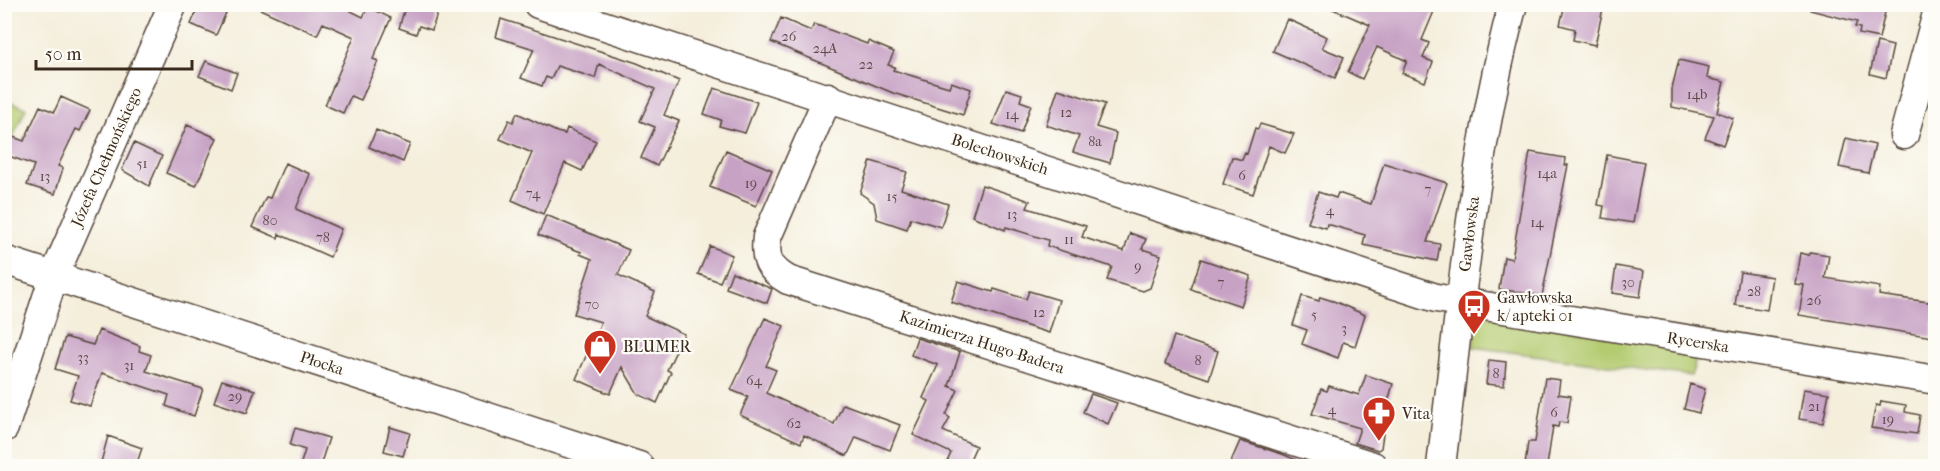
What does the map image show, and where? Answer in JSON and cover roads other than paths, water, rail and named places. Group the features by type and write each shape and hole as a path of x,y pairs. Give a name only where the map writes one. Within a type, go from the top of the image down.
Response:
{"street":[{"name":"Józefa Chełmońskiego","path":"4,428 54,276 173,4"},
{"name":"Bolechowskich","path":"538,4 828,97 1436,298 1461,304"},
{"name":"Gawłowska","path":"1441,466 1487,111 1513,4"},
{"path":"1904,135 1935,17"},
{"name":"Kazimierza Hugo-Badera","path":"828,97 767,237 765,252 773,271 788,280 1373,466"},
{"name":"Płocka","path":"4,260 639,466"},
{"name":"Rycerska","path":"1461,304 1935,380"}],"place":[{"name":"Gawłowska k/ apteki 01","path":"1474,335"},
{"name":"BLUMER","path":"600,375"},
{"name":"Vita","path":"1379,442"}]}
